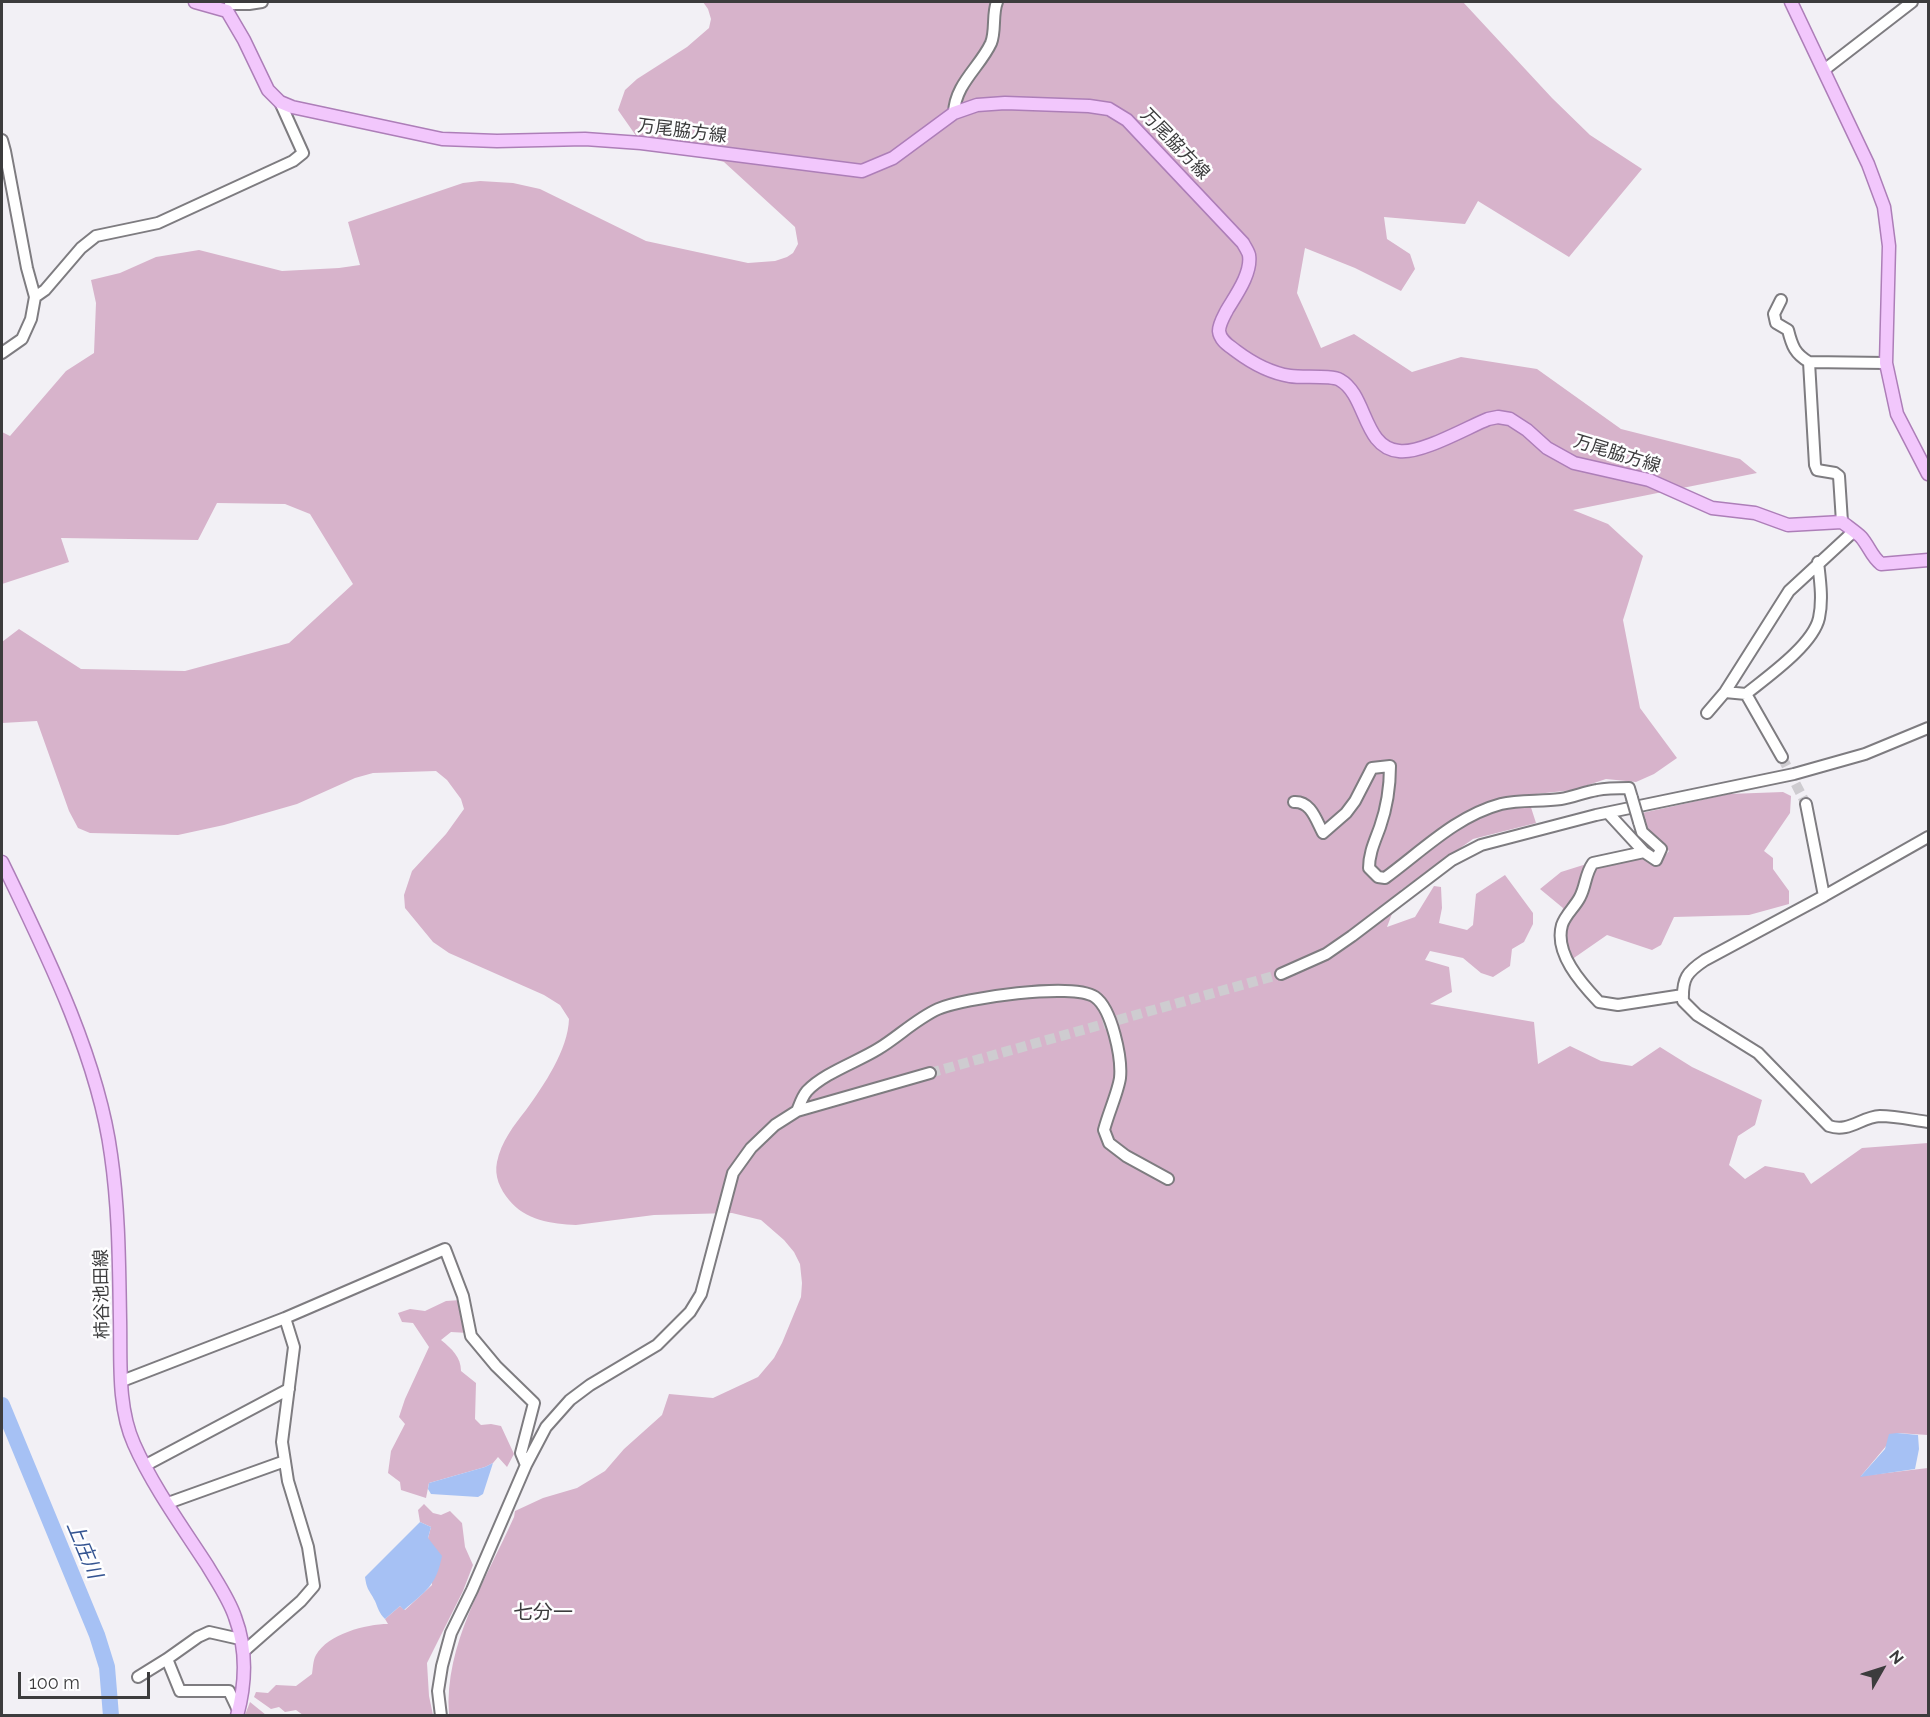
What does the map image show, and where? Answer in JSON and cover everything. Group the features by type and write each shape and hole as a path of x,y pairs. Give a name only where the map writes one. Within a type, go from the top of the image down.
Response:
{"main road":[{"path":"195,2 229,6 268,90 280,102"},
{"path":"1791,2 1868,164 1884,207 1889,246 1886,363 1897,414 1929,474"},
{"name":"万尾脇方線","path":"280,102 442,139 496,141 585,139 641,143 862,171 893,158 954,113 977,105 1055,104 1109,109 1127,120 1244,243 1249,256 1247,271 1223,318 1219,331 1223,341 1243,357 1263,368 1289,376 1338,379 1350,388 1360,404 1369,427 1378,441 1387,448 1396,452 1412,451 1488,419 1498,417 1510,419 1527,430 1547,448 1574,463 1649,480 1712,508 1755,513 1788,525 1842,522"},
{"path":"1842,522 1852,532 1859,535 1874,558 1881,564 1929,560"},
{"name":"柿谷池田線","path":"2,862 65,1000 88,1061 101,1106 111,1152 118,1217 122,1382 125,1416 134,1444 222,1590 236,1618 245,1674 243,1695 237,1713"}],"street":[{"path":"229,6 262,2"},
{"path":"954,113 957,99 968,75 992,41 997,2"},
{"path":"1824,70 1912,2"},
{"path":"35,297 45,290 81,248 96,236 158,223 293,161 303,153 280,102"},
{"path":"2,140 27,268 35,297 31,319 22,339 2,353"},
{"path":"1781,300 1774,314 1776,323 1788,330 1793,349 1809,362 1886,363"},
{"path":"1809,362 1815,465 1817,470 1835,473 1839,476 1842,522"},
{"path":"1707,713 1725,692 1789,591 1852,532"},
{"path":"1725,692 1746,694 1779,668 1814,631 1819,617 1821,591 1818,562"},
{"path":"1746,694 1782,756"},
{"path":"1281,974 1326,954 1452,860 1481,845 1609,814 1794,774 1865,754 1929,728"},
{"path":"1294,802 1302,801 1306,804 1323,833 1346,813 1372,768 1390,766 1390,787 1369,856 1369,868 1378,877 1385,878 1455,824 1489,808 1520,802 1544,802 1598,790 1622,788 1629,788 1642,832 1661,849 1656,860 1644,852 1609,814"},
{"path":"1806,804 1824,896"},
{"path":"1929,837 1705,960 1689,971 1682,987 1683,1001 1697,1015 1758,1053 1829,1125 1836,1128 1847,1128 1879,1116 1929,1122"},
{"path":"1644,852 1593,863 1586,873 1584,888 1579,899 1562,923 1560,938 1569,966 1599,1002 1618,1005 1683,995"},
{"path":"797,1111 808,1090 820,1080 879,1048 938,1009 988,997 1039,992 1086,993 1096,998 1108,1014 1120,1067 1120,1079 1104,1130 1109,1143 1126,1156 1168,1179"},
{"path":"441,1716 438,1691 451,1633 526,1465 546,1427 570,1400 590,1385 657,1346 690,1312 701,1294 733,1173 751,1148 775,1125 797,1111 930,1073"},
{"path":"122,1382 285,1318 445,1249 463,1296 471,1336 496,1366 534,1403 521,1453 526,1465"},
{"path":"243,1652 301,1601 314,1586 308,1547 288,1481 282,1442 294,1347 285,1318"},
{"path":"146,1465 289,1389"},
{"path":"168,1503 285,1461"},
{"path":"138,1677 209,1632 240,1639"},
{"path":"167,1659 180,1691 229,1691 237,1713"}],"shaded area":[{"path":"703,2 1463,2 1552,98 1590,135 1642,169 1569,257 1478,201 1465,224 1384,217 1387,239 1410,254 1415,269 1401,291 1355,268 1305,248 1297,293 1321,348 1354,334 1412,372 1461,357 1537,369 1621,429 1740,459 1757,473 1573,510 1608,524 1643,556 1623,620 1640,708 1677,758 1654,774 1636,782 1606,779 1573,790 1527,795 1536,823 1473,839 1401,890 1387,927 1415,917 1434,886 1441,887 1442,908 1439,923 1467,930 1473,925 1476,894 1505,875 1533,913 1533,924 1524,942 1512,949 1510,966 1493,977 1481,973 1463,958 1430,951 1425,960 1449,967 1452,992 1430,1004 1534,1022 1538,1064 1570,1046 1601,1061 1632,1066 1660,1047 1692,1067 1762,1100 1755,1125 1738,1136 1729,1165 1745,1179 1765,1166 1804,1173 1811,1184 1862,1148 1928,1143 1928,1435 1897,1433 1861,1476 1928,1468 1928,1715 449,1715 449,1689 460,1638 515,1511 543,1498 577,1488 605,1471 624,1449 662,1415 669,1394 713,1398 758,1377 774,1358 801,1297 800,1264 784,1240 761,1220 732,1213 654,1215 576,1225 540,1220 515,1207 506,1196 497,1177 496,1167 499,1155 508,1134 554,1067 568,1031 569,1019 560,1005 544,995 449,953 433,942 405,908 404,895 412,871 446,834 464,809 461,799 447,780 436,771 373,773 355,778 297,804 224,825 178,835 90,833 78,828 69,811 37,721 2,723 2,642 19,629 81,669 185,671 289,643 353,584 310,514 285,504 217,503 198,540 61,538 69,562 2,584 2,432 10,436 66,371 94,353 96,303 91,280 120,273 156,257 199,250 282,271 360,265 348,222 463,183 480,181 513,183 540,189 646,241 748,263 775,261 787,257 793,253 798,244 795,227 724,162 641,143 618,110 625,90 637,79 687,47 709,28 711,19"},
{"path":"1783,792 1791,796 1790,813 1764,851 1773,858 1773,869 1789,891 1789,904 1749,915 1674,917 1661,945 1652,950 1607,935 1571,960 1561,918 1563,908 1540,889 1561,872 1628,851 1629,862 1638,857 1660,862 1669,851 1647,831 1642,813 1729,794"},
{"path":"461,1300 468,1333 451,1332 441,1340 458,1357 461,1371 476,1383 475,1419 481,1425 501,1426 514,1454 507,1467 498,1457 485,1467 429,1483 426,1498 401,1490 400,1482 388,1473 391,1451 405,1424 399,1417 429,1347 413,1323 402,1322 398,1313 410,1309 425,1311 446,1301"},
{"path":"424,1504 433,1513 441,1515 450,1511 462,1523 465,1547 473,1565 463,1591 427,1663 433,1715 303,1715 296,1710 285,1712 279,1707 271,1709 254,1697 256,1692 268,1693 276,1685 296,1686 312,1674 316,1655 329,1641 359,1628 388,1624 385,1619 400,1606 405,1610 432,1585 428,1538 431,1527 420,1522 418,1510"},
{"path":"250,1702 266,1715 245,1715"}],"water":[{"path":"1889,1434 1918,1435 1919,1449 1915,1469 1860,1477 1885,1449"},
{"path":"493,1463 483,1494 478,1497 431,1494 428,1489 429,1483"},
{"path":"420,1522 431,1527 428,1538 442,1556 440,1566 429,1587 418,1598 404,1610 400,1606 385,1619 367,1588 365,1577"}],"waterway":[{"name":"上庄川","path":"2,1405 97,1635 107,1667 111,1716"}],"tunnel":[{"path":"1782,757 1806,804"},
{"path":"930,1073 1281,974"}],"district":[{"name":"七分一","path":"543,1613"}]}
